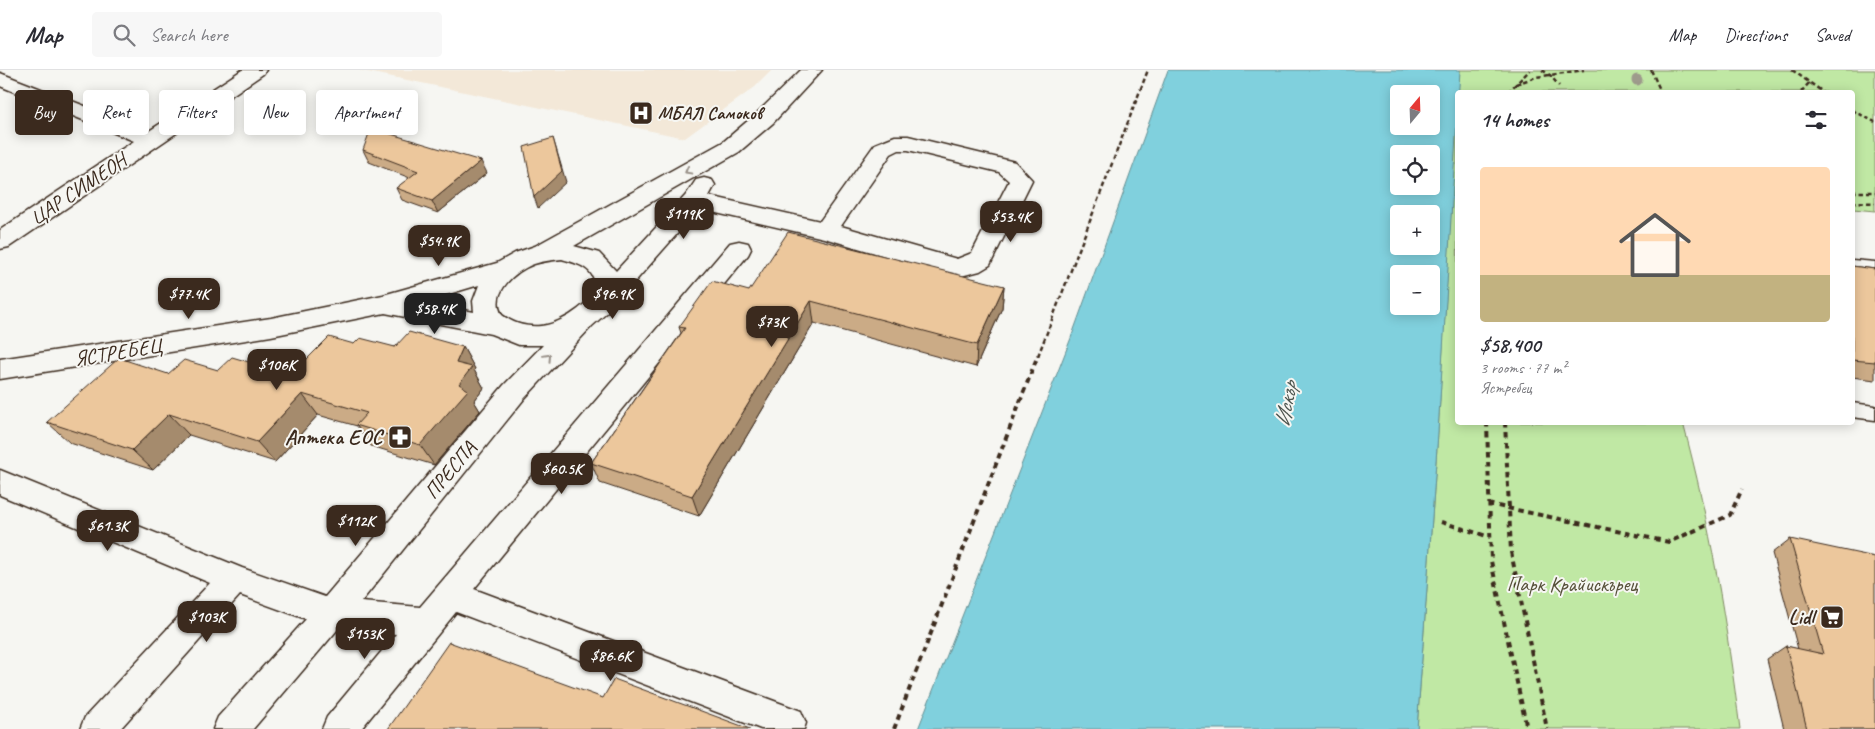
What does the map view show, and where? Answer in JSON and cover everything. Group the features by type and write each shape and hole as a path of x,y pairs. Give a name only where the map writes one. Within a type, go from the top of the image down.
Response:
{"street":[{"name":"ЦАР СИМЕОН","path":"0,241 256,70"},
{"path":"731,147 694,200 600,304 581,322 544,336 525,336 508,332 495,325 488,315 486,298 494,280 506,269 517,262 544,252 731,147 766,118 812,70"},
{"path":"0,79 151,140"},
{"path":"694,200 826,230 956,268 971,265 980,259 1021,180 1007,167 908,143 895,143 883,149 826,230"},
{"path":"339,729 739,249"},
{"path":"544,252 570,252 592,259 602,268 607,279 607,291 600,304"},
{"name":"ЯСТРЕБЕЦ","path":"0,369 154,346 384,304 506,269"},
{"name":"ЯСТРЕБЕЦ","path":"384,304 495,325"},
{"name":"ПРЕСПА","path":"230,729 331,614 514,392 581,322"},
{"name":"ПРЕСПА","path":"514,392 525,336"},
{"path":"0,482 234,579 331,614 427,622"},
{"path":"97,729 234,579"},
{"path":"450,595 789,724"}],"lane":[{"path":"1855,266 1875,268"},
{"path":"1855,410 1875,413"}],"path":[{"path":"894,729 1148,70"},
{"path":"1510,90 1530,70"},
{"path":"1542,70 1550,75 1560,86"},
{"path":"1516,84 1536,77 1584,70"},
{"path":"1651,70 1660,90"},
{"path":"1792,70 1820,90"},
{"path":"1803,90 1808,83"},
{"path":"1855,112 1875,122"},
{"path":"1855,192 1875,192"},
{"path":"1855,202 1875,203"},
{"path":"1487,425 1491,561 1527,729"},
{"path":"1506,425 1508,508 1515,572 1547,729"},
{"path":"1488,504 1669,542 1730,515 1742,489"},
{"path":"1441,522 1490,537"}],"shaded area":[{"name":"МБАЛ Самоков","path":"359,70 772,70 755,87 685,138"}],"green space":[{"path":"1460,70 1875,70 1875,211 1855,209 1855,90 1458,90"},
{"name":"Парк Крайискърец","path":"1455,140 1455,425 1684,425 1717,574 1740,729 1417,729 1438,433"}],"water":[{"name":"Искър","path":"1168,70 1460,70 1459,90 1455,90 1455,152 1417,729 918,729 1071,338"}],"building":[{"path":"368,135 394,135 481,161 432,201 396,188 418,171 363,150"},
{"path":"553,138 562,171 534,197 524,147"},
{"path":"788,232 1004,286 977,345 811,301 692,496 591,463 685,328 679,327 712,281 749,291"},
{"path":"1855,266 1875,269 1875,362 1855,360"},
{"path":"409,332 463,347 456,363 472,367 459,384 468,390 420,445 356,425 367,413 302,394 257,442 169,414 132,450 47,422 119,358 168,374 184,360 218,370 232,357 259,365 275,349 307,359 329,337 354,344 360,338 395,347"},
{"name":"Lidl","path":"1790,539 1875,557 1875,729 1807,729 1786,646 1823,654"},
{"path":"449,642 603,698 614,679 750,729 388,729"}],"place":[{"name":"МБАЛ Самоков","path":"641,113"},
{"name":"Аптека ЕОС","path":"400,437"},
{"name":"Lidl","path":"1832,617"}]}
